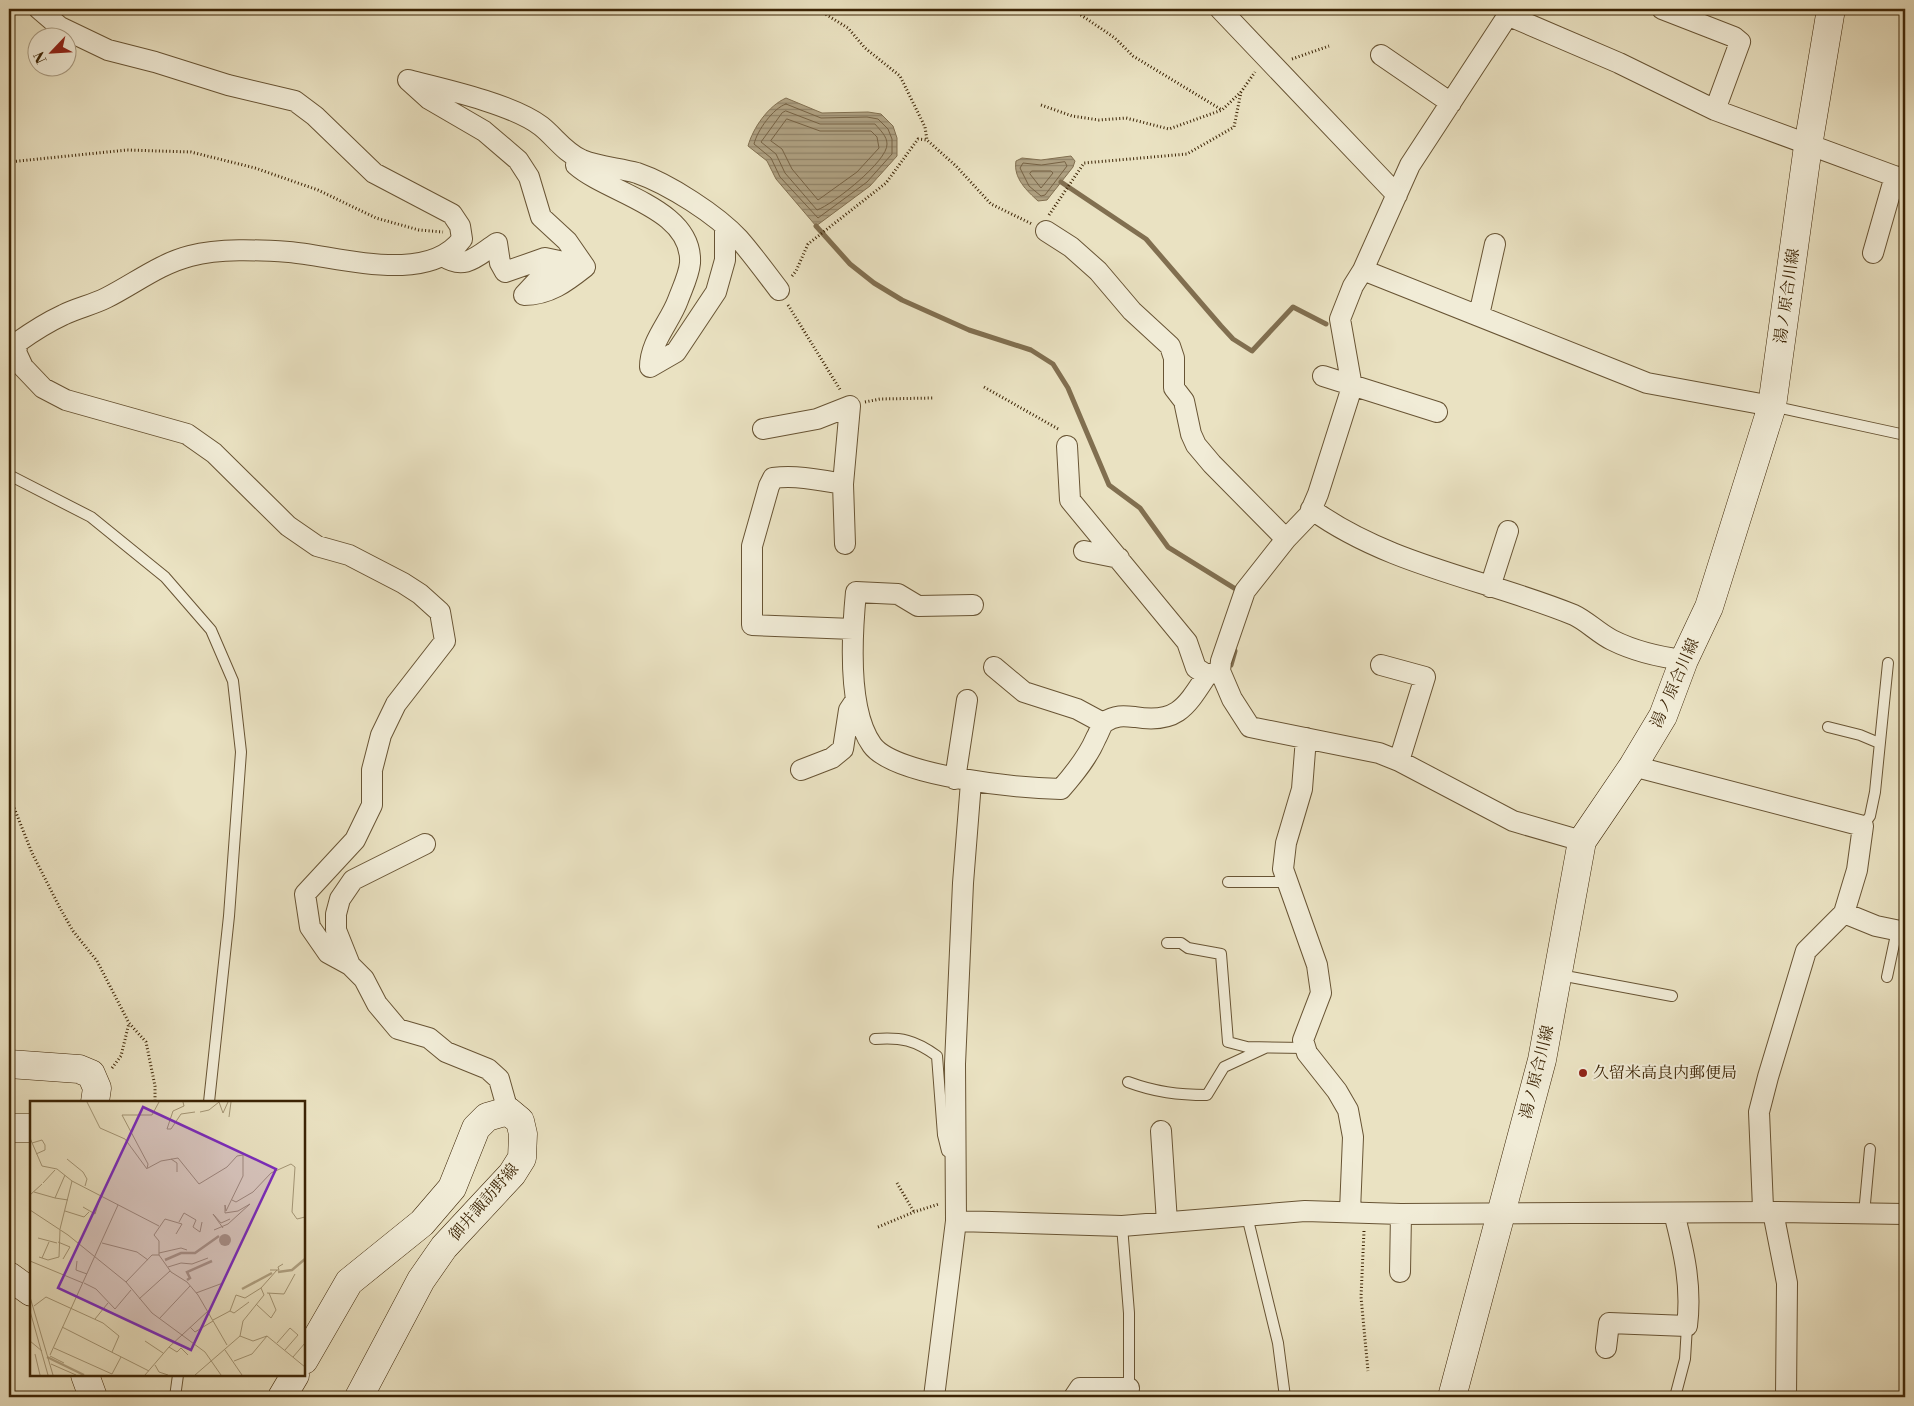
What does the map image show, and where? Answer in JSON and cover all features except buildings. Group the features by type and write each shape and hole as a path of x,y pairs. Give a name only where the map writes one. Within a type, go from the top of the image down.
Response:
{"main road":[{"name":"湯ノ原合川線","path":"1452,1397 1499,1213 1542,1060 1582,841 1633,766 1663,716 1684,660 1709,607 1772,406 1808,146 1831,9"},
{"path":"9,1064 79,1069 90,1074 95,1092"},
{"name":"御井諏訪野線","path":"305,1358 349,1282 422,1223 452,1188 476,1128 487,1117 508,1111 520,1121 523,1134 522,1158 512,1174 444,1247 421,1280 359,1397"},
{"path":"9,1128 30,1128"},
{"path":"9,1276 30,1291"},
{"path":"85,1376 93,1397"},
{"path":"282,1397 295,1376"}],"street":[{"path":"39,9 60,27 108,50 155,62 228,85 295,101 315,116 374,173 452,214 460,226 462,239 453,251 428,262 390,266 288,252 224,252 190,256 159,268 104,299 64,315 18,342 16,352 23,367 43,388 66,400 187,434 214,453 288,526 317,546 349,555 403,583 420,594 440,612 445,641 396,704 381,735 372,770 372,805 355,840 305,894 310,927 328,953 350,965 364,979 377,1004 398,1029 429,1038 446,1052 488,1069 499,1079 508,1111"},
{"path":"1220,9 1397,195"},
{"path":"1662,9 1734,37 1740,42 1715,110"},
{"path":"973,605 918,606 898,594 856,592 853,629 854,701 871,744 883,757 963,780 1005,783 1029,788 1061,788 1080,766 1093,745 1103,723 1112,718 1124,716 1165,719 1178,713 1189,702 1214,673 1245,591 1286,539 1309,515 1352,385 1340,319 1353,286 1363,270 1410,165 1509,12 1715,110 1808,146 1900,178 1873,253"},
{"path":"1381,55 1451,103"},
{"path":"461,233 491,240 496,243 500,263 505,272 545,258 564,262 538,280 524,294 538,295 565,283 585,267 567,241 541,217 529,178 518,160 484,131 429,99 408,80 447,89 518,114 541,126 577,167 662,213 674,225 687,245 690,265 678,302 650,355 650,367 676,352 716,292 725,260 725,227"},
{"path":"561,147 581,160 637,174 673,191 738,238 779,290"},
{"path":"1043,230 1071,247 1098,271 1132,311 1170,346 1174,358 1174,388 1184,401 1191,434 1196,445 1286,539"},
{"path":"443,256 453,263 466,263 496,243"},
{"path":"1479,315 1496,244"},
{"path":"1363,270 1647,383 1772,406"},
{"path":"1323,376 1437,412"},
{"path":"763,429 817,419 850,406 843,484 845,544"},
{"path":"1067,446 1070,500 1186,642 1196,668 1214,673 1250,727 1379,753 1399,761 1513,821 1582,841"},
{"path":"843,484 801,477 773,478 762,505 752,546 752,625 853,629"},
{"path":"1311,509 1336,527 1415,563 1576,616 1610,639 1630,648 1662,657 1684,660"},
{"path":"1490,587 1508,531"},
{"path":"1084,552 1119,558"},
{"path":"1381,665 1425,677 1399,761"},
{"path":"994,667 1024,692 1072,707 1103,723"},
{"path":"934,1397 956,1221 957,1026 963,883 963,780 967,700"},
{"path":"801,770 832,758 843,749 849,710 854,701"},
{"path":"1306,738 1302,789 1286,843 1283,869 1317,965 1321,993 1303,1040 1307,1053 1338,1091 1348,1110 1358,1212"},
{"path":"1633,766 1863,826 1858,870 1844,913 1806,951 1759,1112 1768,1210 1787,1283 1786,1397"},
{"path":"350,965 336,930 336,914 340,899 353,880 425,844"},
{"path":"1844,913 1876,926 1901,931"},
{"path":"1161,1131 1167,1222"},
{"path":"956,1221 1122,1226 1305,1211 1401,1214 1674,1213 1768,1210 1905,1214"},
{"path":"1606,1348 1609,1323 1686,1326 1690,1300 1687,1262 1674,1213"},
{"path":"1400,1272 1401,1214"},
{"path":"1074,1397 1080,1388 1129,1393"}],"lane":[{"path":"1772,406 1905,435"},
{"path":"9,475 91,518 165,577 210,630 233,681 242,752 229,916 210,1101"},
{"path":"1863,826 1870,816 1875,792 1888,663"},
{"path":"1828,728 1860,735 1879,744"},
{"path":"1228,882 1287,882"},
{"path":"1887,977 1901,931"},
{"path":"1167,943 1181,943 1188,948 1221,954 1228,1042 1247,1047 1306,1048"},
{"path":"1559,975 1672,996"},
{"path":"874,1038 895,1037 921,1044 937,1056 942,1135 947,1151 956,1157"},
{"path":"1128,1082 1152,1092 1207,1096 1224,1067 1266,1048"},
{"path":"1864,1214 1870,1149"},
{"path":"1247,1216 1278,1343 1286,1397"},
{"path":"1122,1226 1128,1313 1129,1393"},
{"path":"1675,1397 1685,1360 1686,1326"},
{"path":"174,1397 178,1376"}],"path":[{"path":"817,9 848,28 865,48 900,76 925,127 927,140"},
{"path":"1072,9 1115,38 1134,56 1222,110"},
{"path":"1041,105 1072,116 1098,120 1126,118 1169,129 1222,110 1241,92 1255,72 1330,46"},
{"path":"932,398 880,399 850,406 779,290 796,271 808,244 886,183 918,139 927,140 956,166 991,204 1043,230 1084,163 1187,154 1234,127 1241,92"},
{"path":"9,162 127,150 191,152 255,168 318,190 376,218 419,230 461,233"},
{"path":"984,387 1068,434 1067,446"},
{"path":"9,795 32,853 60,908 73,931 97,961 129,1023 146,1042 155,1086 155,1101"},
{"path":"95,1092 121,1056 129,1023"},
{"path":"897,1183 914,1212"},
{"path":"878,1227 932,1206"},
{"path":"1358,1212 1362,1248 1361,1296 1368,1371"}],"water":[{"path":"786,98 822,113 868,112 881,114 893,126 897,138 897,156 870,186 816,226 776,179 767,161 748,146 762,118 773,106"},
{"path":"1071,156 1075,161 1073,167 1047,200 1038,201 1025,188 1017,173 1016,161 1022,158 1041,160"}],"waterway":[{"path":"1061,182 1146,239 1233,339 1252,351 1293,307 1326,324"},
{"path":"816,226 850,264 874,283 902,300 969,330 1031,350 1053,364 1068,388 1109,485 1140,508 1168,547 1239,591"},
{"path":"1231,665 1235,651"}],"place":[{"name":"久留米高良内郵便局","path":"1583,1073"}]}
